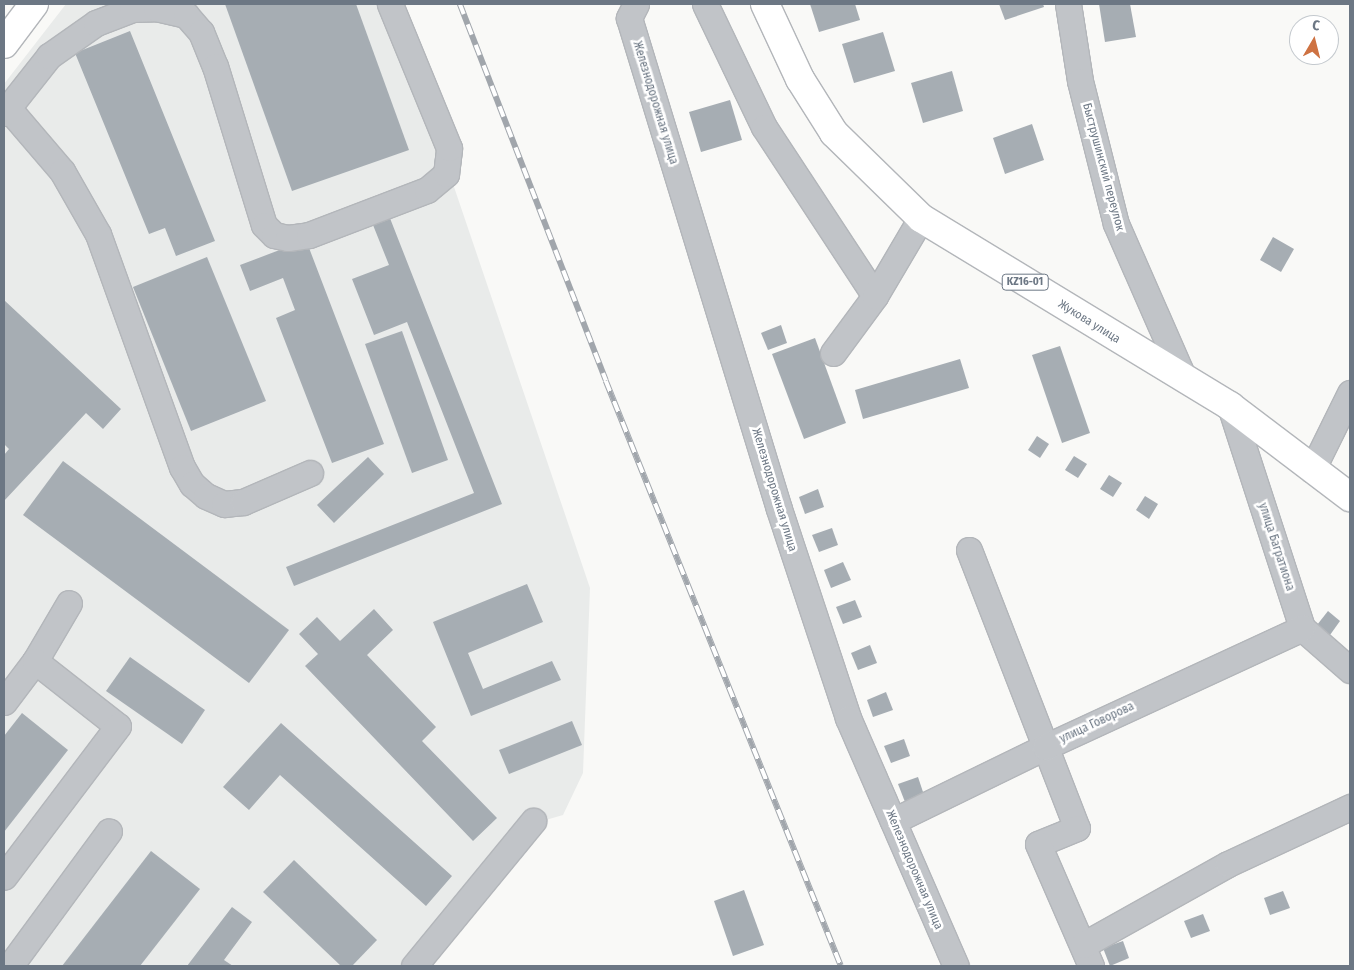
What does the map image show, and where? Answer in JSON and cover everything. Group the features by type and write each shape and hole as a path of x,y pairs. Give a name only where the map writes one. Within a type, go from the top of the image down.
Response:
{"main road":[{"path":"4,44 34,4"},
{"name":"Жукова улица","path":"765,4 800,79 834,134 921,218 1230,406 1350,497"}],"street":[{"path":"310,472 242,502 224,504 206,496 192,484 182,467 98,234 62,171 6,110 49,56 96,23 132,9 156,8 186,15 202,32 215,66 264,225 274,235 288,238 309,235 427,190 446,174 449,148 390,4"},
{"name":"Железнодорожная улица","path":"636,4 628,18 779,509 848,718 956,966"},
{"path":"705,4 764,127 875,296"},
{"name":"Быструшинский переулок","path":"1068,4 1080,81 1116,224 1184,379"},
{"path":"834,353 875,296 921,218"},
{"path":"1312,470 1350,393"},
{"name":"улица Багратиона","path":"1230,406 1302,628"},
{"path":"968,550 1077,828 1038,844 1087,956 1228,864 1350,807"},
{"path":"4,702 35,661 69,603"},
{"path":"1302,628 1350,670"},
{"name":"улица Говорова","path":"893,821 1045,747 1302,628"},
{"path":"4,876 118,726 35,661"},
{"path":"414,966 534,821"},
{"path":"10,966 109,831"}],"shaded area":[{"path":"66,4 392,4 590,588 583,773 563,815 508,831 399,966 4,966 4,84"}],"building":[{"path":"225,4 356,4 409,150 292,191"},
{"path":"810,4 855,4 860,20 819,32"},
{"path":"999,4 1043,4 1044,7 1005,20"},
{"path":"1099,4 1130,4 1136,37 1105,42"},
{"path":"130,31 215,241 176,256 165,228 149,234 75,53"},
{"path":"883,32 895,71 854,83 842,44"},
{"path":"952,71 963,111 923,123 911,83"},
{"path":"730,100 742,140 701,152 689,112"},
{"path":"1032,124 1044,160 1005,174 993,138"},
{"path":"386,208 502,504 294,586 286,567 474,493 407,322 374,335 352,279 389,265 369,215"},
{"path":"1273,237 1294,249 1281,272 1260,260"},
{"path":"306,240 384,444 332,463 276,318 295,310 283,278 250,291 240,265"},
{"path":"207,257 266,401 191,431 133,287"},
{"path":"4,300 121,409 103,429 86,413 4,501 4,455 9,449 4,444"},
{"path":"781,325 787,343 768,350 761,333"},
{"path":"402,331 448,460 412,473 365,344"},
{"path":"815,338 846,423 804,439 772,354"},
{"path":"1060,346 1090,433 1062,443 1032,355"},
{"path":"960,359 969,388 863,419 855,390"},
{"path":"1037,436 1049,444 1040,458 1028,450"},
{"path":"1074,456 1087,464 1078,478 1065,470"},
{"path":"368,457 384,474 334,523 317,505"},
{"path":"63,461 289,630 249,683 23,515"},
{"path":"1109,475 1122,483 1113,497 1100,489"},
{"path":"818,489 824,507 805,514 799,497"},
{"path":"1145,496 1158,504 1149,519 1136,510"},
{"path":"832,528 838,545 819,552 812,535"},
{"path":"843,562 851,580 831,588 824,570"},
{"path":"527,584 543,622 468,653 483,689 552,661 561,680 471,716 433,622"},
{"path":"855,600 862,617 843,624 836,607"},
{"path":"374,609 393,630 367,655 436,727 422,741 497,818 473,841 305,666 318,654 299,634 317,617 340,641"},
{"path":"1328,611 1340,621 1330,635 1317,625"},
{"path":"870,645 877,663 858,670 851,653"},
{"path":"130,657 205,710 182,744 106,691"},
{"path":"886,692 893,710 873,717 867,700"},
{"path":"22,713 68,750 4,832 4,736"},
{"path":"572,721 582,745 509,774 499,750"},
{"path":"281,723 452,876 426,906 280,775 249,810 223,787"},
{"path":"904,739 910,756 891,763 884,746"},
{"path":"918,777 924,795 905,802 898,784"},
{"path":"151,851 200,889 140,966 62,966"},
{"path":"294,860 377,940 352,966 341,966 263,892"},
{"path":"744,890 764,945 733,956 714,901"},
{"path":"1283,891 1290,908 1270,915 1264,898"},
{"path":"232,907 252,922 224,960 233,966 187,966"},
{"path":"1203,914 1210,931 1191,938 1184,921"},
{"path":"1123,941 1129,958 1110,966 1103,948"}],"railway":[{"path":"460,4 606,381 841,966"}]}
